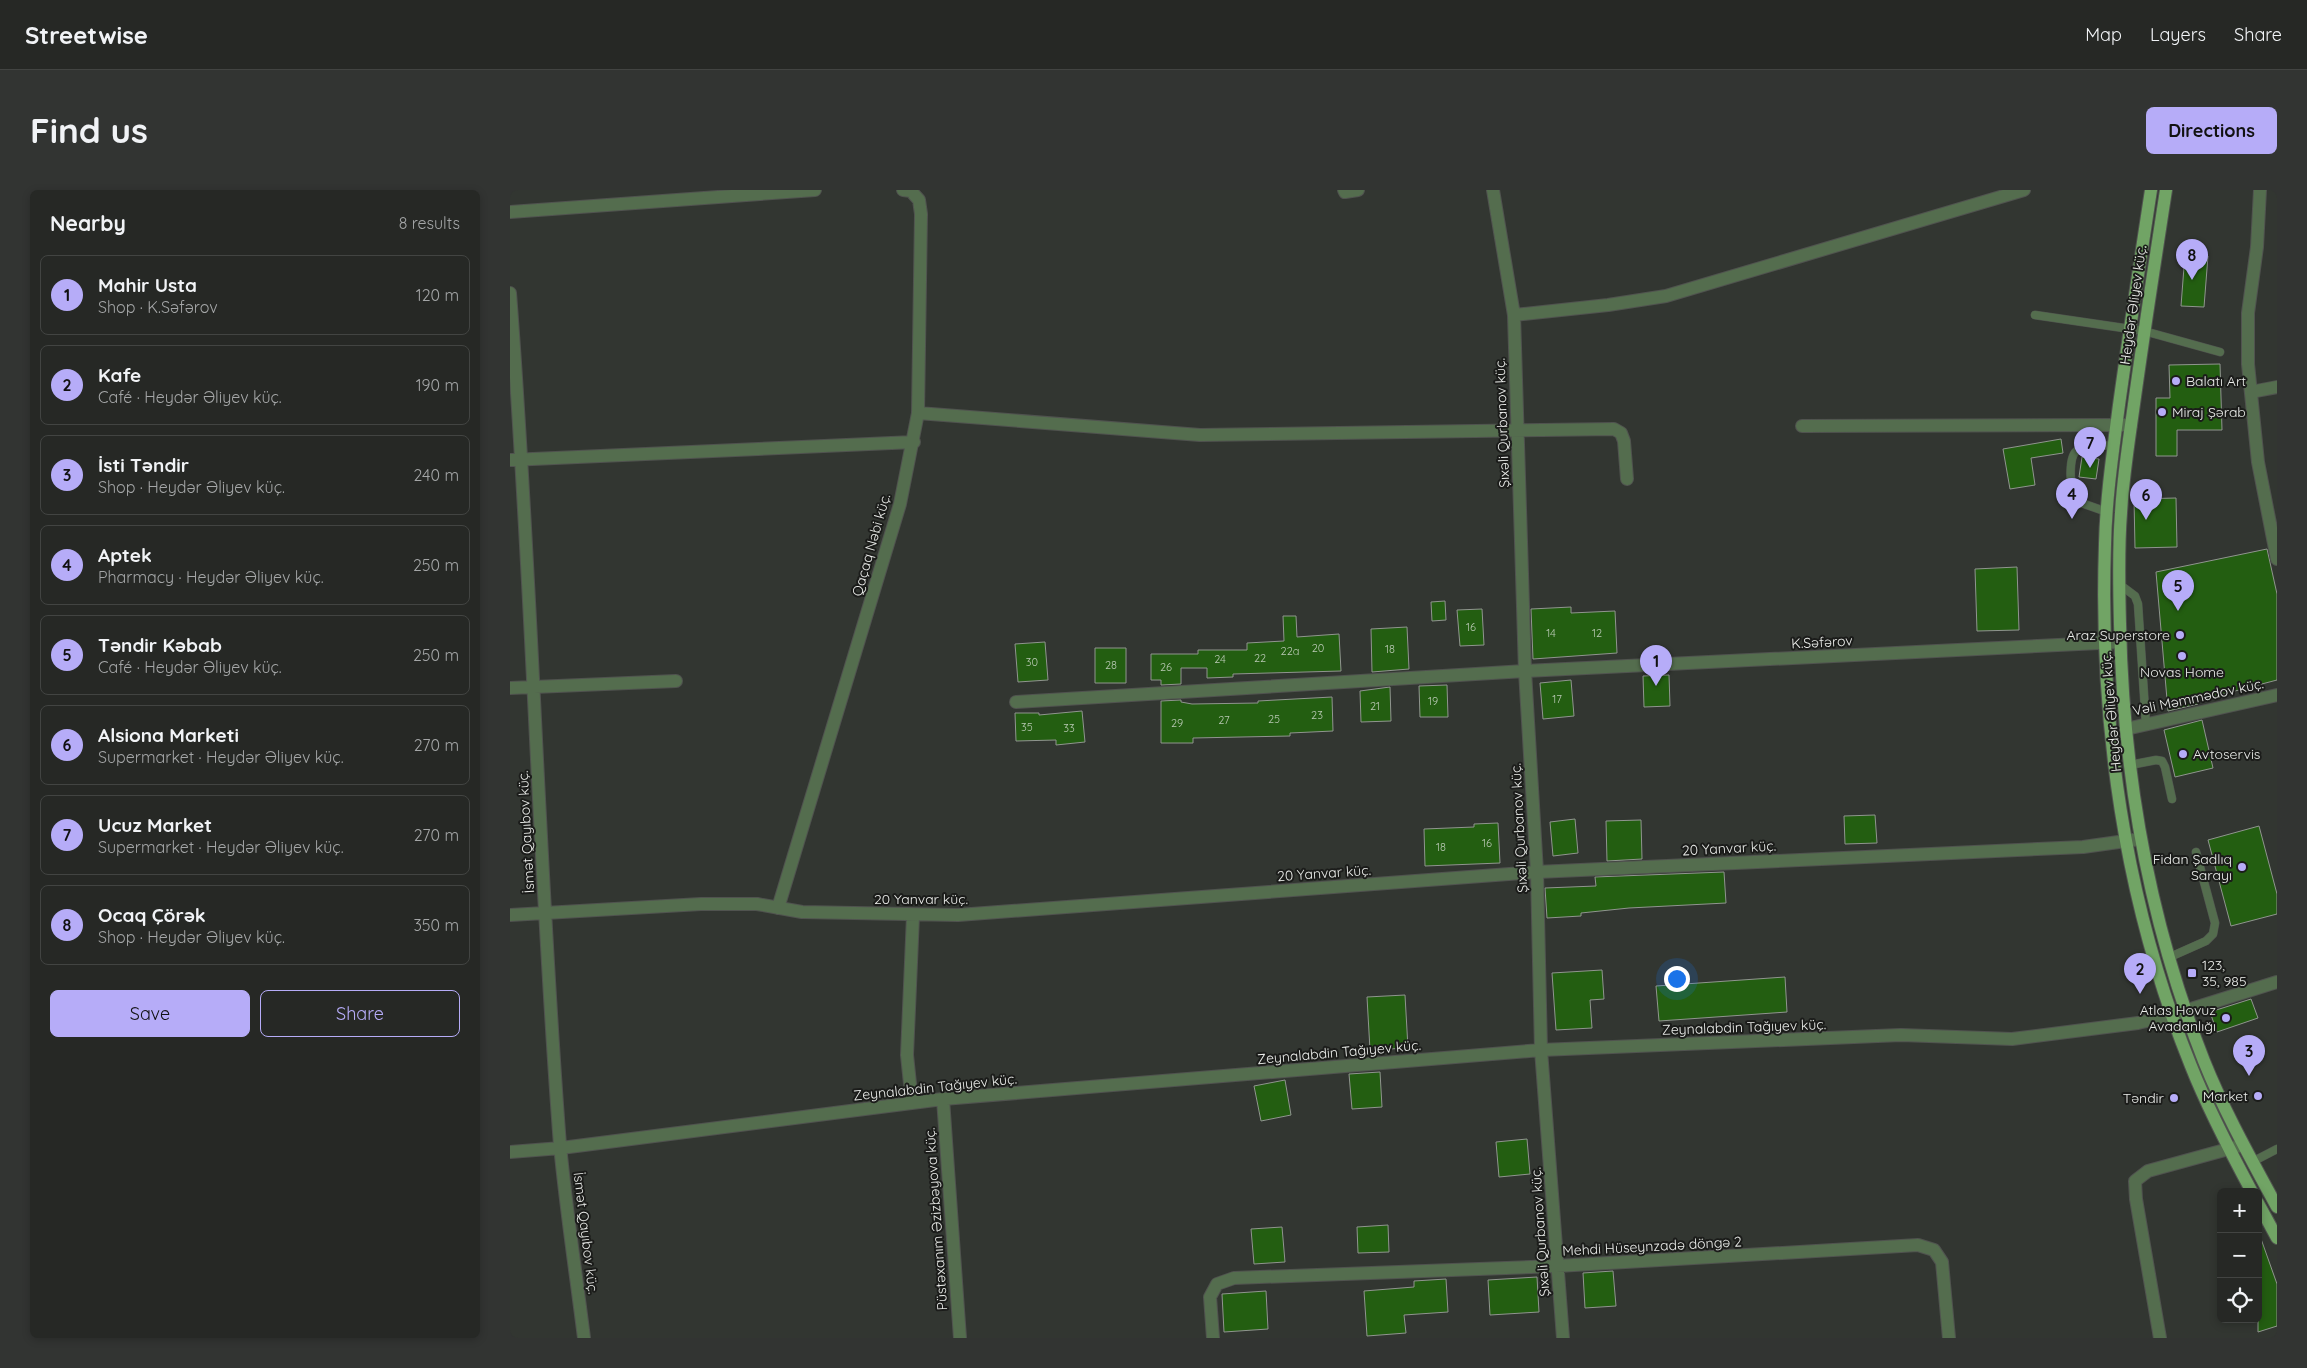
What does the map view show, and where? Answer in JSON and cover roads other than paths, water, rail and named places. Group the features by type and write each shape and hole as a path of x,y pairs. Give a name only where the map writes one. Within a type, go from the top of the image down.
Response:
{"main road":[{"name":"Heydər Əliyev küç.","path":"2151,190 2116,424 2107,512 2104,559 2105,643 2111,733 2125,842 2143,920 2172,1015 2191,1067 2229,1150 2250,1188"},
{"name":"Heydər Əliyev küç.","path":"2166,190 2144,331 2121,514 2120,642 2126,729 2140,839 2157,916 2186,1011 2208,1069 2243,1145 2277,1206"},
{"path":"2262,1210 2277,1238"}],"street":[{"path":"510,212 815,190"},
{"name":"Qaçaq Nəbi küç.","path":"778,908 900,504 914,442 918,413 922,214 919,200 911,191 903,190"},
{"path":"1344,190 1345,192 1358,190"},
{"name":"Şıxəli Qurbanov küç.","path":"1493,190 1514,315 1516,430 1525,671 1537,872 1541,1050 1563,1338"},
{"path":"1514,315 1608,305 1666,296 2024,190"},
{"path":"2260,190 2257,247 2248,313 2248,364 2258,462 2277,559"},
{"name":"İsmət Qayıbov küç.","path":"510,294 516,460 534,687 545,913 561,1148 584,1338"},
{"path":"2251,392 2277,387"},
{"path":"918,413 1200,434 1614,429 1621,433 1624,441 1627,479"},
{"path":"1802,426 2131,425"},
{"path":"516,460 914,442"},
{"name":"K.Səfərov","path":"1016,702 1525,671 2120,642"},
{"path":"510,688 676,681"},
{"name":"Vəli Məmmədov küç.","path":"2126,729 2277,695"},
{"name":"20 Yanvar küç.","path":"510,916 701,904 757,904 802,912 913,916 1006,913 1537,872 2083,847 2140,839"},
{"path":"912,1103 907,1055 913,916"},
{"name":"Zeynalabdin Tağıyev küç.","path":"510,1152 561,1148 943,1098 1541,1050 1901,1035 2012,1039 2110,1028 2172,1015 2277,982"},
{"name":"Püstəxanım Əzizbəyova küç.","path":"943,1098 960,1338"},
{"path":"2160,1338 2136,1199 2135,1181 2148,1171 2243,1145"},
{"name":"Mehdi Hüseynzadə döngə 2","path":"1213,1338 1210,1297 1216,1284 1234,1278 1557,1266 1918,1245 1934,1250 1942,1262 1949,1338"}],"lane":[{"path":"2035,315 2130,328 2220,352"},
{"path":"2107,512 2073,500 2070,461 2072,454 2078,450 2114,445"},
{"path":"2119,584 2135,596 2138,604 2146,725"},
{"path":"2130,765 2156,760 2162,761 2172,799"},
{"path":"2170,957 2206,941 2213,934 2215,923 2196,852"},
{"path":"2252,1162 2277,1149"}],"place":[{"name":"Ocaq Çörək","path":"2192,280"},
{"name":"Balatı Art","path":"2176,381"},
{"name":"Miraj Şərab","path":"2162,412"},
{"name":"Ucuz Market","path":"2090,468"},
{"name":"Aptek","path":"2072,519"},
{"name":"Alsiona Marketi","path":"2146,520"},
{"name":"Təndir Kəbab","path":"2178,611"},
{"name":"Araz Superstore","path":"2180,635"},
{"name":"Novas Home","path":"2182,656"},
{"name":"Mahir Usta","path":"1656,686"},
{"name":"Avtoservis","path":"2183,754"},
{"name":"Fidan Şadlıq Sarayı","path":"2242,867"},
{"name":"123, 35, 985","path":"2192,973"},
{"name":"Kafe","path":"2140,994"},
{"name":"Atlas Hovuz Avadanlığı","path":"2226,1018"},
{"name":"İsti Təndir","path":"2249,1076"},
{"name":"Market","path":"2258,1096"},
{"name":"Təndir","path":"2174,1098"}]}
